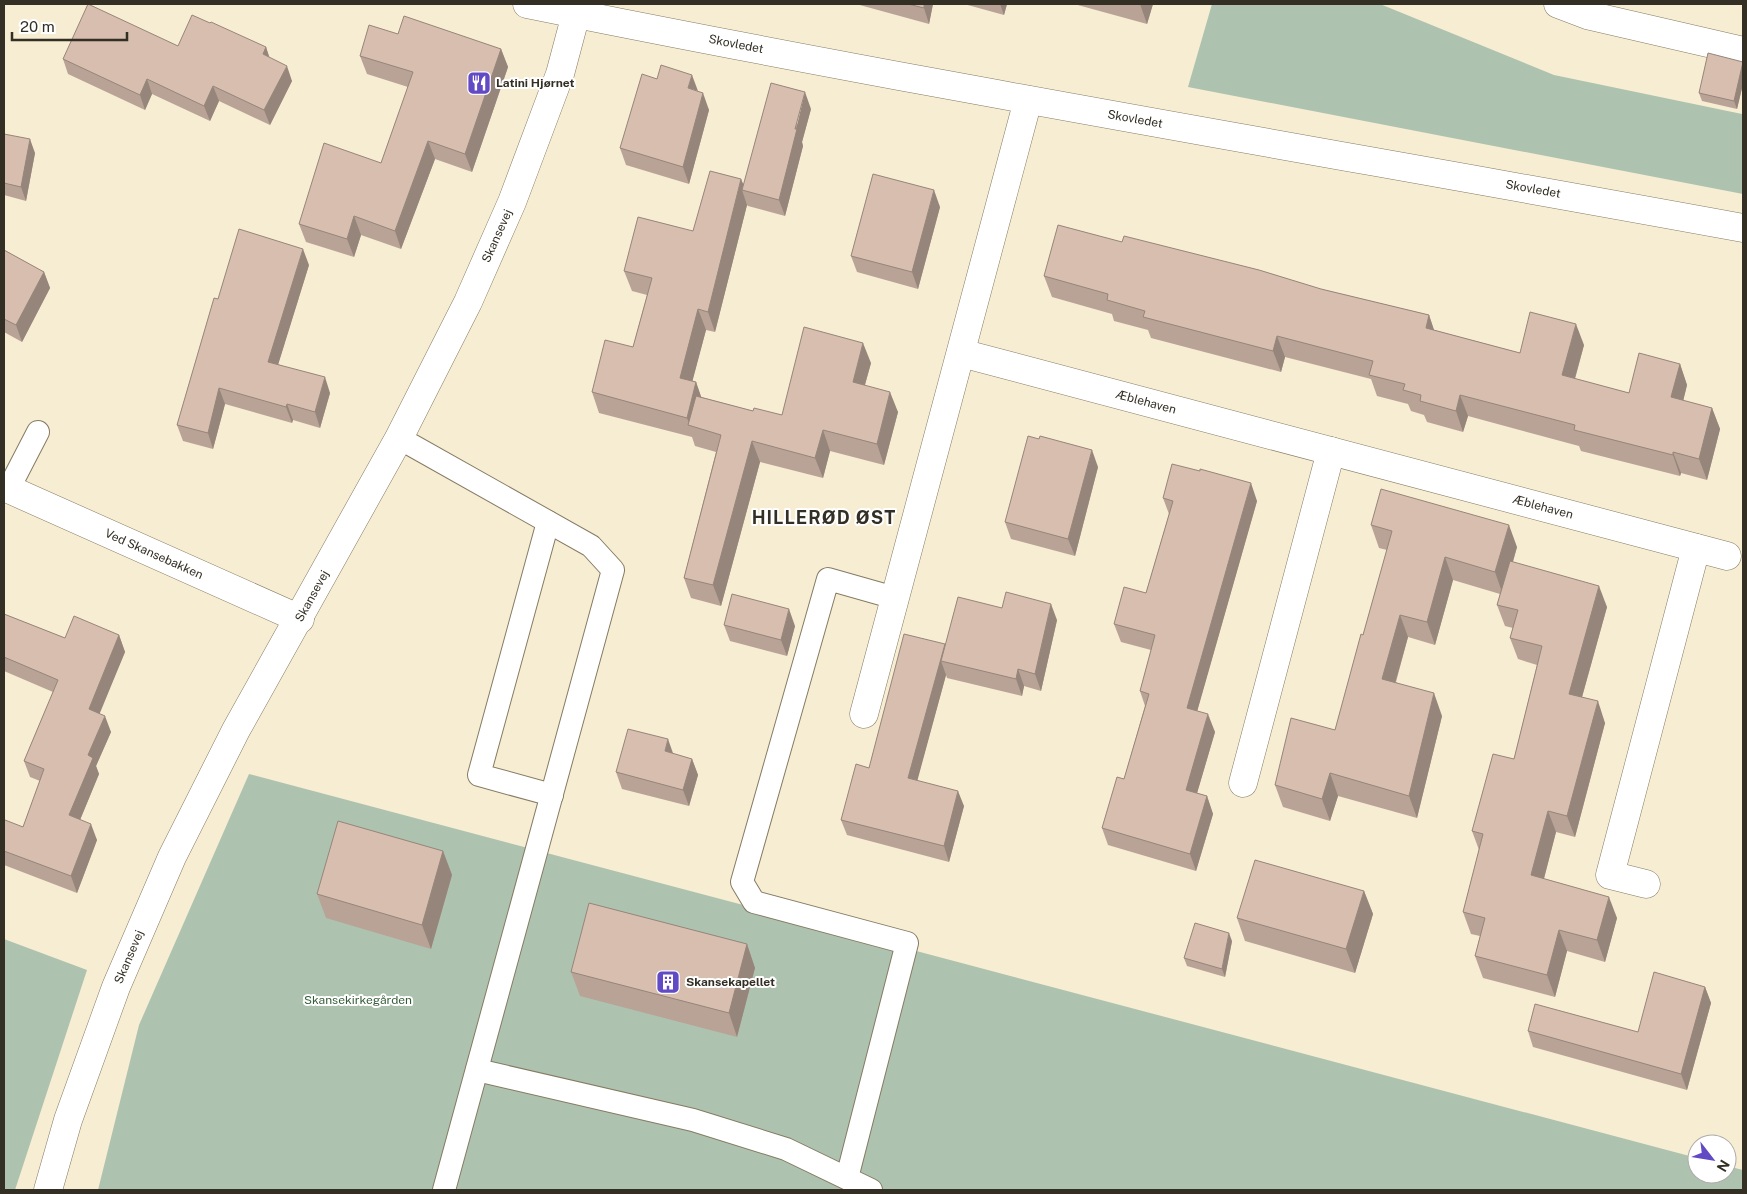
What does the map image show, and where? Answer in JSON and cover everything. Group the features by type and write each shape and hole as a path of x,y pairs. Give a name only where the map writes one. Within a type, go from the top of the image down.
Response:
{"street":[{"name":"Skovledet","path":"527,4 578,9 1028,100 1743,228"},
{"path":"1558,4 1587,15 1743,51"},
{"name":"Skansevej","path":"48,1190 68,1120 116,987 172,857 236,730 300,619 399,438 468,302 512,202 560,74 578,9"},
{"path":"864,714 1028,100"},
{"name":"Æblehaven","path":"960,353 1727,556"},
{"path":"1243,783 1331,451"},
{"name":"Ved Skansebakken","path":"6,488 300,619"},
{"path":"1646,884 1610,875 1696,548"}],"lane":[{"name":"Ved Skansebakken","path":"6,488 38,432"},
{"path":"399,438 592,546 613,570 444,1190"},
{"path":"548,522 479,775 552,795"},
{"path":"847,1178 907,943 754,902 742,882 828,579 895,598"},
{"path":"477,1070 693,1120 786,1149 871,1190"}],"green space":[{"path":"1212,4 1380,4 1554,75 1742,114 1743,110 1743,194 1188,87"},
{"name":"Skansekirkegården","path":"249,774 1687,1155 1687,1184 1737,1184 1737,1168 1743,1170 1743,1190 98,1190 139,1025"},
{"path":"4,939 87,970 15,1190 4,1190"}],"building":[{"path":"88,4 178,46 192,15 266,47 263,54 287,66 264,110 213,86 204,106 147,79 140,95 63,59"},
{"path":"908,4 924,4 924,8"},
{"path":"404,16 501,49 465,154 428,141 395,231 354,216 347,239 299,224 324,143 381,163 413,72 360,56 369,25 398,34"},
{"path":"1708,53 1743,62 1734,101 1699,93"},
{"path":"661,65 692,75 688,88 703,93 683,167 620,148 642,74 657,79"},
{"path":"771,83 805,92 779,200 742,190"},
{"path":"4,134 30,139 21,187 4,183"},
{"path":"710,171 741,179 708,312 698,309 680,378 696,382 687,418 592,392 605,340 633,347 652,278 624,271 638,217 693,231"},
{"path":"873,174 934,190 912,272 851,256"},
{"path":"1058,225 1122,242 1124,236 1259,270 1321,289 1429,315 1426,328 1520,353 1530,312 1576,324 1562,375 1629,393 1639,353 1680,364 1671,397 1712,408 1699,459 1673,452 1673,455 1574,430 1575,425 1460,395 1456,411 1420,401 1421,395 1403,390 1405,384 1369,375 1373,361 1277,336 1273,351 1143,317 1145,311 1107,300 1108,294 1044,276"},
{"path":"239,229 303,249 268,362 325,377 315,412 287,404 286,407 219,388 208,433 177,425 214,298 218,299"},
{"path":"4,250 44,272 16,325 4,319"},
{"path":"804,327 863,343 853,382 890,392 877,444 823,430 815,458 752,441 713,585 684,578 721,435 688,425 696,396 753,411 754,408 782,415"},
{"path":"1028,436 1039,439 1040,436 1092,450 1068,539 1005,522"},
{"path":"1172,464 1200,471 1200,469 1251,483 1187,708 1208,714 1186,790 1207,796 1190,854 1102,828 1117,777 1124,779 1149,694 1140,691 1155,635 1114,624 1124,587 1146,593 1173,501 1163,498"},
{"path":"1381,489 1509,525 1495,572 1445,557 1427,622 1400,615 1382,679 1434,693 1409,796 1330,773 1322,799 1275,785 1291,718 1335,730 1392,531 1371,525"},
{"path":"1510,561 1599,586 1569,694 1598,701 1567,816 1548,811 1531,875 1609,897 1597,940 1559,930 1547,975 1475,956 1485,918 1463,912 1483,834 1472,831 1493,754 1514,759 1542,646 1510,638 1518,610 1497,605"},
{"path":"1006,592 1051,604 1035,674 1018,669 1016,679 941,661 958,597 1002,608"},
{"path":"732,594 789,609 781,640 724,625"},
{"path":"4,614 65,638 74,616 119,635 89,709 105,716 88,755 93,758 69,815 91,824 71,876 4,851 5,820 23,827 44,769 24,761 58,680 4,657"},
{"path":"904,634 945,644 908,778 958,791 944,846 841,820 856,764 869,768"},
{"path":"628,729 668,739 665,751 692,759 683,790 616,772"},
{"path":"338,821 443,851 422,925 317,894"},
{"path":"1255,860 1364,891 1346,949 1237,918"},
{"name":"Skansekapellet","path":"589,903 747,944 729,1013 571,972"},
{"path":"1195,923 1229,933 1222,969 1184,958"},
{"path":"1654,972 1705,987 1681,1074 1528,1031 1535,1004 1638,1032"}],"place":[{"name":"Latini Hjørnet","path":"479,83"},
{"name":"Skansekapellet","path":"668,982"}],"district":[{"name":"HILLERØD ØST","path":"824,517"}]}
